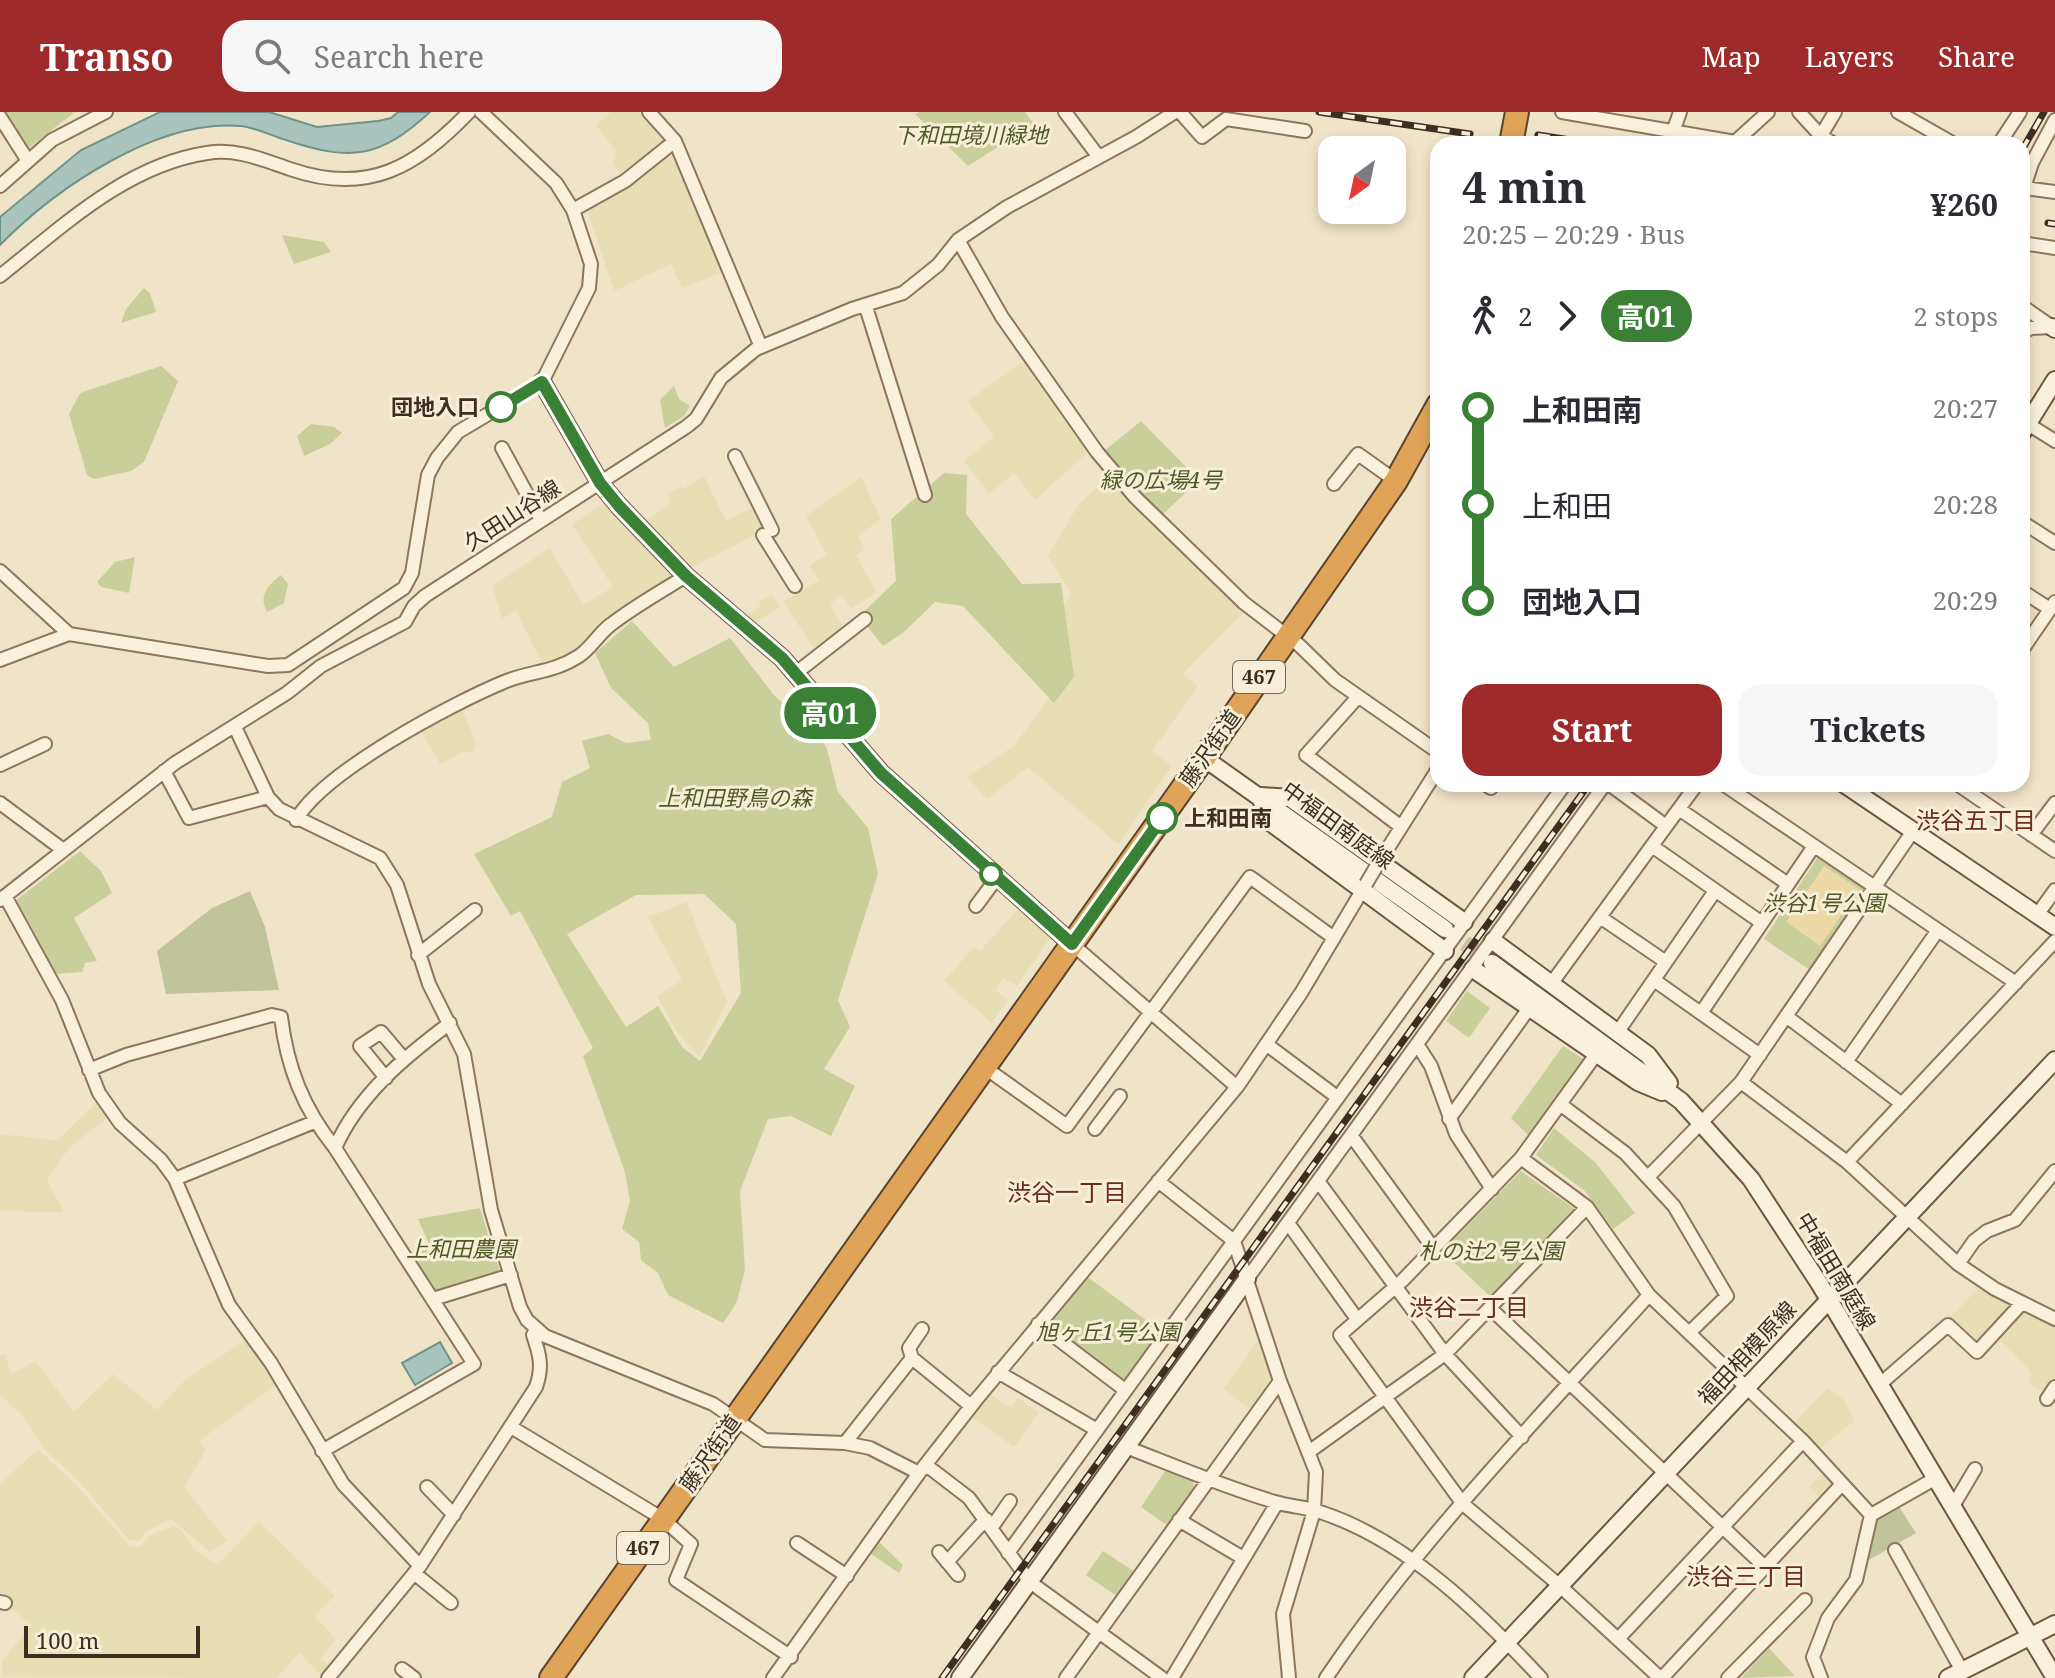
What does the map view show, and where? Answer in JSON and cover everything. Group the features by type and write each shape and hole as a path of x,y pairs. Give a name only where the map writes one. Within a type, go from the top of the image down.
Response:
{"highway":[{"path":"1512,136 1517,112"},
{"name":"藤沢街道","path":"551,1678 1204,758 1396,481 1430,419"}],"street":[{"path":"0,186 52,140 106,112"},
{"path":"0,276 70,220 124,184 169,162 226,152 244,154 315,176 372,177 428,153 469,112"},
{"path":"0,660 69,634 268,666 288,665 404,588 412,573 428,475 442,450 458,432 542,382 572,327 592,276 573,210 556,183 481,112"},
{"path":"649,112 675,141 761,347"},
{"path":"1065,112 1098,156"},
{"path":"1177,112 1202,137 1226,119 1305,131"},
{"name":"久田山谷線","path":"3,898 164,771 235,727 321,666 405,622 418,600 696,419 721,378 761,347 918,284 958,240 1007,207 1177,112"},
{"path":"1562,112 1698,136"},
{"path":"1742,136 1768,112"},
{"path":"1799,112 1815,136"},
{"path":"1820,136 1835,112"},
{"path":"1898,112 1930,136"},
{"path":"2004,136 2020,112"},
{"path":"1673,132 1677,113"},
{"path":"0,117 28,161"},
{"path":"2030,170 2055,120"},
{"path":"573,210 625,181 675,141"},
{"path":"2030,191 2055,192"},
{"path":"958,240 1002,317 1114,473 1222,582 1357,698 1430,747"},
{"path":"2030,244 2055,248"},
{"path":"866,307 925,495"},
{"path":"2030,312 2054,328"},
{"path":"2030,328 2054,328"},
{"path":"2030,421 2055,380"},
{"path":"542,382 600,483 686,576 751,630 796,673 881,773 996,879 1237,1087"},
{"path":"2030,431 2055,441"},
{"path":"502,448 540,518"},
{"path":"1334,484 1358,454 1396,481"},
{"path":"735,456 795,586"},
{"path":"2030,527 2055,543"},
{"path":"0,571 69,634"},
{"path":"296,820 308,801 327,784 402,737 505,681 546,673 581,655 625,613 686,576"},
{"path":"2030,595 2053,606 2030,639"},
{"path":"796,673 865,619"},
{"path":"1357,698 1306,755 1400,826"},
{"path":"235,727 268,797 296,820 380,858 397,885 418,955 464,1054 491,1210 520,1307 536,1329 545,1336 713,1404 765,1440 845,1443 870,1448 922,1469 969,1498 1030,1582 1162,1678"},
{"path":"0,765 45,744"},
{"name":"中福田南庭線","path":"1204,758 1445,929"},
{"path":"164,771 189,818 268,797"},
{"path":"773,1678 791,1657 922,1469 971,1406 1237,1087 1334,938 1430,781"},
{"path":"1008,1553 1559,792"},
{"path":"960,1678 1601,792"},
{"path":"1618,792 1666,826"},
{"path":"1551,984 1691,792"},
{"path":"1735,792 2016,983"},
{"path":"1856,792 2055,927"},
{"path":"1969,792 2055,851"},
{"path":"1445,951 1364,886 1270,822 1259,796 1290,798 1378,865 1464,922"},
{"path":"0,803 62,849"},
{"path":"2031,835 2055,803"},
{"path":"1679,809 1788,884"},
{"path":"1649,1176 1741,1082 1913,831"},
{"path":"1652,846 1762,923"},
{"path":"1701,1013 1814,846"},
{"path":"984,1067 1067,1126 1250,877 1334,938"},
{"path":"976,906 996,879"},
{"path":"2037,915 2055,890"},
{"path":"1617,1033 1715,891"},
{"path":"3,898 62,1000 99,1093 120,1123 161,1160 175,1179 229,1305 271,1363 343,1484 451,1603"},
{"path":"418,955 475,910"},
{"path":"1600,917 1666,962"},
{"path":"1846,1062 1938,930"},
{"path":"1493,941 1648,1055 1681,1101"},
{"path":"1847,1162 2055,941"},
{"name":"中福田南庭線","path":"1492,963 1681,1101 1762,1193 2055,1678"},
{"path":"1473,969 1638,1082 1681,1101"},
{"path":"1654,980 1760,1055"},
{"path":"1449,1119 1530,1007"},
{"path":"89,1070 126,1055 272,1015 281,1017 286,1055 314,1122 335,1148 474,1364 322,1451"},
{"path":"1786,1016 1902,1104"},
{"path":"335,1148 357,1111 403,1058 450,1023"},
{"path":"386,1078 360,1046 381,1032 403,1058"},
{"path":"1266,1044 1337,1097"},
{"path":"1417,1044 1431,1066 1449,1119 1492,1189"},
{"path":"1597,1053 1521,1158 1434,1249 1340,1335 1463,1504 1559,1585 1661,1678 1842,1484"},
{"name":"福田相模原線","path":"1473,1678 2055,1060"},
{"path":"1741,1082 1847,1162 1958,1264 2055,1319"},
{"path":"1095,1129 1120,1096"},
{"path":"1088,1098 1108,1112"},
{"path":"1560,1104 1649,1176 1674,1206 1727,1296 1690,1332"},
{"path":"175,1179 314,1122"},
{"path":"1351,1135 1434,1249"},
{"path":"1521,1158 1587,1207 1649,1295 1803,1441 1871,1515"},
{"path":"1958,1264 1974,1241 1987,1231 2015,1220 2055,1171"},
{"path":"1158,1181 1234,1241 1280,1381 1316,1472 1314,1511 1283,1614 1289,1678"},
{"path":"1318,1181 1445,1354 1522,1437"},
{"path":"1310,1451 1445,1354 1587,1207"},
{"path":"1288,1223 1357,1319"},
{"path":"433,1299 511,1275"},
{"path":"1326,1678 1355,1634 1414,1562 1649,1295"},
{"path":"1879,1385 1948,1325 1977,1352 2022,1303"},
{"path":"1490,1308 1765,1567"},
{"path":"1038,1324 1125,1390"},
{"path":"328,1678 417,1569 511,1427 541,1373 541,1356 533,1335 536,1329"},
{"path":"922,1329 909,1348 912,1358 971,1406"},
{"path":"845,1443 912,1358"},
{"path":"998,1372 1097,1430"},
{"path":"1071,1676 1099,1632 1280,1381"},
{"path":"2047,1399 2055,1387"},
{"path":"511,1427 663,1519 691,1544 676,1580 791,1657"},
{"path":"1618,1639 1803,1441"},
{"path":"1126,1447 1208,1481 1314,1511 1362,1532 1414,1562 1479,1615 1541,1678"},
{"path":"1953,1506 1975,1469"},
{"path":"1821,1678 1813,1657 1828,1618 1856,1580 1871,1515 1936,1478"},
{"path":"427,1487 454,1515"},
{"path":"958,1575 943,1557 989,1523 1010,1501"},
{"path":"1172,1678 1277,1503"},
{"path":"1179,1520 1243,1558"},
{"path":"797,1543 847,1576"},
{"path":"1895,1550 1965,1672 2055,1624"},
{"path":"1728,1678 1805,1600"},
{"path":"402,1669 414,1678"}],"shaded area":[{"path":"611,112 640,112 665,140 620,173 613,164 616,151 596,125"},
{"path":"669,152 674,153 725,271 682,288 671,264 614,291 586,207 638,178"},
{"path":"1025,360 1089,451 1035,500 1014,473 989,494 964,461 994,437 968,401"},
{"path":"704,476 726,521 755,506 764,524 761,532 689,569 644,523 671,502 667,495 681,486 684,489"},
{"path":"1108,476 1245,611 1183,674 1198,686 1152,751 1172,766 1118,844 1028,767 987,799 967,777 1015,745 1070,669 1055,620 1071,594 1048,556 1079,504"},
{"path":"861,477 881,519 858,536 864,550 856,555 877,593 851,608 842,595 830,604 844,629 813,647 783,602 819,580 809,566 827,555 806,516"},
{"path":"601,505 606,506 672,575 672,580 580,650 544,667 516,611 502,619 492,586 550,548 583,605 613,587 572,525"},
{"path":"772,595 781,606 754,624 746,616 761,605 759,601"},
{"path":"456,711 463,711 476,742 473,752 460,753 440,764 421,732"},
{"path":"687,902 727,1002 699,1057 679,1035 657,996 682,980 648,917"},
{"path":"1019,908 1051,936 1017,986 1003,978 995,990 1008,1000 992,1023 944,981 974,947 980,951"},
{"path":"97,1102 107,1118 69,1148 47,1180 64,1212 0,1211 0,1134 57,1141"},
{"path":"1980,1286 2010,1304 2011,1310 1979,1344 1973,1344 1949,1319"},
{"path":"2028,1309 2055,1327 2055,1377 2045,1393 2027,1382 2032,1373 1997,1337"},
{"path":"247,1339 277,1384 199,1441 206,1450 184,1487 227,1541 210,1552 171,1519 145,1532 139,1541 128,1539 79,1481 46,1451 22,1415 0,1395 0,1355 5,1354 11,1375 35,1361 74,1412 113,1374 157,1410 185,1380"},
{"path":"1259,1339 1272,1377 1252,1411 1223,1389"},
{"path":"1828,1388 1845,1401 1854,1421 1820,1448 1795,1422"},
{"path":"990,1394 1011,1408 1018,1398 1039,1412 1014,1447 973,1418"},
{"path":"38,1449 77,1486 130,1546 140,1547 150,1535 174,1526 181,1530 195,1550 217,1565 259,1522 335,1596 314,1616 336,1639 320,1659 330,1666 322,1676 299,1653 277,1678 1,1677 3,1659 32,1625 0,1600 0,1484"},
{"path":"1823,1472 1831,1480 1831,1487 1822,1498 1809,1487"}],"green space":[{"path":"2,112 75,112 26,150"},
{"name":"下和田境川緑地","path":"1025,112 1034,124 968,166 915,114"},
{"path":"282,235 324,242 331,252 294,264"},
{"path":"144,288 150,293 156,312 121,323 126,309"},
{"path":"161,366 178,381 144,462 131,471 94,479 87,475 69,414 80,393"},
{"path":"674,386 679,399 690,406 684,416 665,428 660,400"},
{"name":"緑の広場4号","path":"1141,421 1199,480 1160,517 1102,453"},
{"path":"311,424 334,427 342,433 330,444 304,456 297,436"},
{"path":"944,473 967,475 966,514 1022,584 1061,583 1074,677 1054,703 963,606 935,602 904,632 883,646 859,616 896,581 891,519"},
{"path":"135,557 129,593 101,587 97,582 115,562"},
{"path":"281,575 288,584 284,603 267,612 264,595"},
{"name":"上和田野鳥の森","path":"632,621 674,667 730,638 773,694 826,746 838,792 868,828 878,874 838,1000 850,1027 824,1069 855,1086 831,1136 791,1116 768,1119 740,1191 745,1270 737,1302 723,1323 668,1295 658,1273 641,1260 639,1242 622,1229 630,1201 625,1172 583,1056 593,1048 520,911 511,916 474,854 552,817 562,782 590,768 582,741 608,734 626,743 651,740 648,723 611,688 595,653","holes":["704,894 736,924 741,993 700,1061 682,1047 658,1006 626,1027 567,934 636,895"]},
{"path":"80,851 101,871 112,893 74,918 97,961 85,963 82,972 56,974 15,901"},
{"name":"渋谷1号公園","path":"1818,857 1823,857 1867,888 1813,972 1764,939"},
{"path":"250,891 265,927 279,990 166,994 157,951 212,908"},
{"path":"1467,991 1490,1008 1469,1038 1446,1021"},
{"path":"1563,1046 1585,1060 1531,1138 1511,1118"},
{"path":"1554,1128 1596,1163 1635,1213 1613,1229 1584,1190 1536,1155"},
{"name":"札の辻2号公園","path":"1521,1171 1576,1210 1493,1299 1442,1251"},
{"name":"上和田農園","path":"480,1208 500,1272 430,1293 408,1254 430,1246 418,1219"},
{"name":"旭ヶ丘1号公園","path":"1085,1275 1162,1332 1126,1381 1120,1382 1048,1327 1047,1321"},
{"path":"1167,1468 1193,1479 1194,1490 1168,1526 1141,1507"},
{"path":"1900,1508 1916,1533 1867,1561 1874,1522"},
{"path":"878,1541 903,1565 899,1573 870,1553"},
{"path":"1103,1551 1135,1572 1118,1597 1086,1575"},
{"path":"1769,1648 1795,1676 1741,1678"}],"sand":[{"path":"1824,866 1859,889 1820,946 1786,922"}],"water":[{"path":"160,112 269,112 317,127 378,121 391,118 398,112 430,112 396,139 364,152 347,153 309,147 240,126 208,127 175,134 142,146 79,180 49,201 0,245 0,217 81,150"},
{"path":"440,1342 452,1363 415,1385 402,1363"}],"tunnel":[{"path":"1445,929 1492,963"}],"railway":[{"path":"1319,112 1470,134"},
{"path":"2030,136 2044,112"},
{"path":"1538,135 1544,136"},
{"path":"2048,223 2055,224"},
{"path":"942,1678 1583,792"}],"bus line":[{"name":"高01","path":"501,407 542,382 600,483 619,506 686,576 782,658 881,773 1072,944 1162,818"}],"place":[{"name":"団地入口","path":"501,407"},
{"name":"上和田南","path":"1162,818"}],"district":[{"name":"渋谷五丁目","path":"1976,821"},
{"name":"渋谷一丁目","path":"1067,1193"},
{"name":"渋谷二丁目","path":"1469,1308"},
{"name":"渋谷三丁目","path":"1746,1577"}]}
